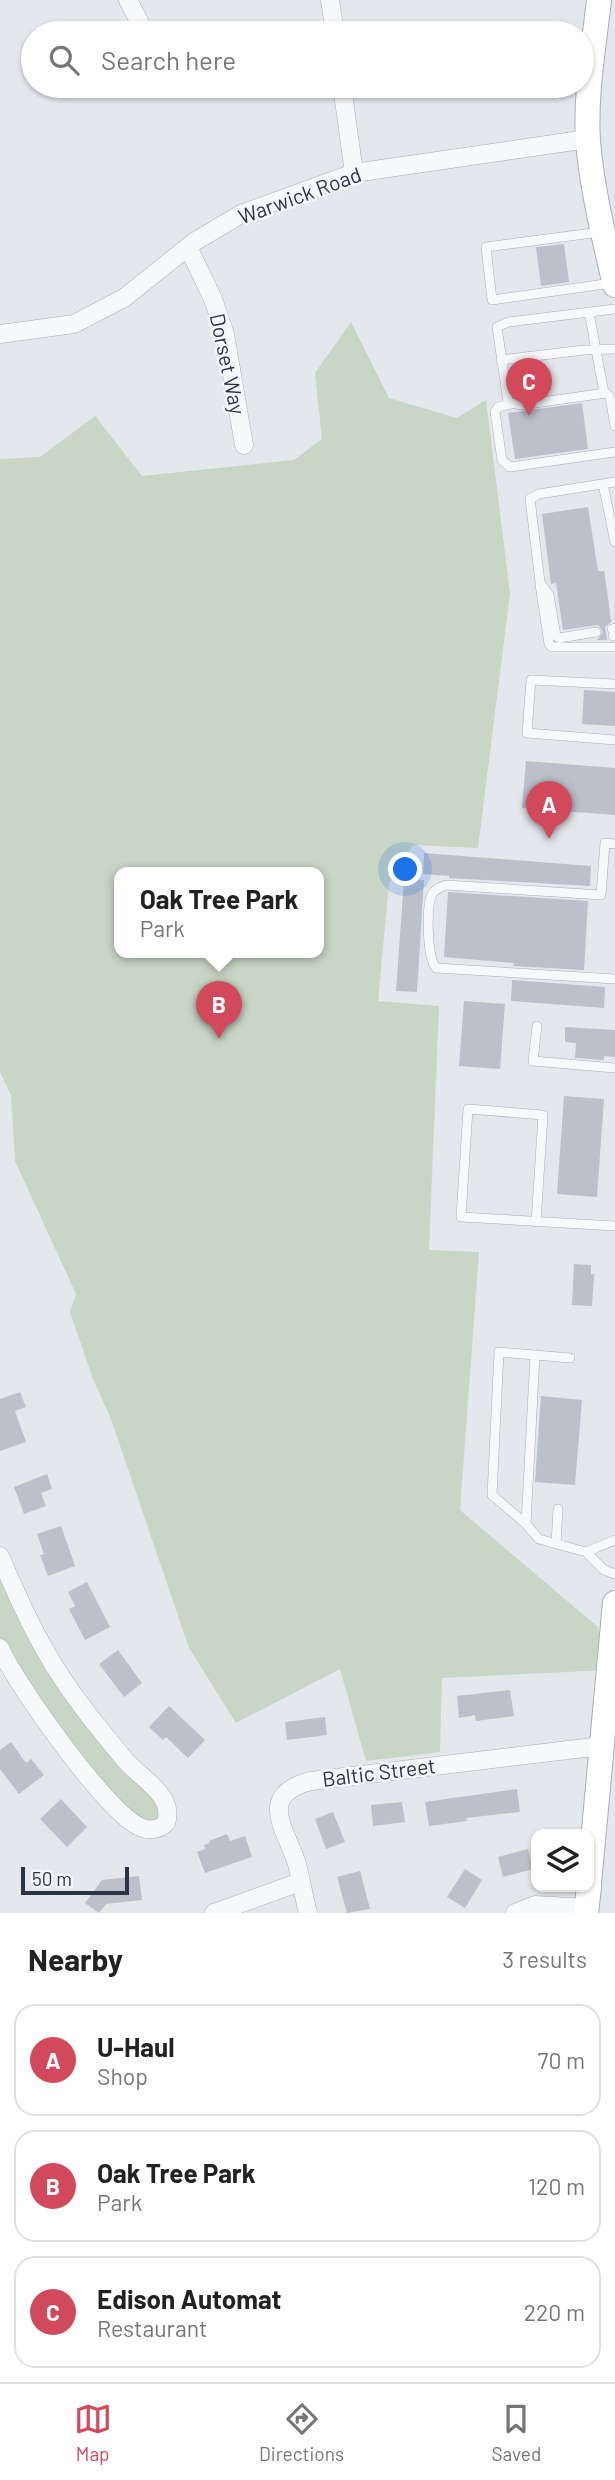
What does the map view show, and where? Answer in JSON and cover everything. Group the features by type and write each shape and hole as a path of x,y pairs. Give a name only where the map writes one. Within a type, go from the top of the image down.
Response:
{"main road":[{"path":"594,46 599,0"},
{"path":"589,98 588,139 593,186 613,271"},
{"path":"588,1898 615,1603"}],"street":[{"path":"128,0 139,21"},
{"path":"330,0 333,21"},
{"path":"344,98 354,173"},
{"name":"Warwick Road","path":"0,334 74,324 101,312 124,298 188,247 241,214 354,173 588,139"},
{"name":"Dorset Way","path":"188,247 213,299 225,334 244,445"},
{"path":"0,1556 17,1597 47,1654 93,1721 131,1768 160,1793 168,1810 166,1824 154,1829 141,1827 111,1802 60,1741 6,1663 0,1648"},
{"name":"Baltic Street","path":"308,1913 278,1814 280,1800 285,1793 301,1783 601,1746"},
{"path":"214,1913 300,1882"},
{"path":"515,1913 536,1905 588,1898"}],"lane":[{"path":"602,231 486,247 492,300 613,271"},
{"path":"511,404 506,398 497,327 499,324 615,309"},
{"path":"589,312 604,393"},
{"path":"501,360 615,349"},
{"path":"615,425 613,406 609,396 604,393 511,404 498,407 495,412 502,460 510,467 615,452"},
{"path":"615,541 612,485 539,494 530,499 547,636 552,647 615,647"},
{"path":"540,582 549,595 554,632 559,638 596,635"},
{"path":"615,684 531,680 527,733 615,740"},
{"path":"615,844 605,843 601,895 446,886 437,888 432,895 428,944 431,961 436,968 615,979"},
{"path":"537,1026 533,1061 615,1068"},
{"path":"537,1222 543,1115 468,1109 461,1217 537,1222 615,1226"},
{"path":"570,1358 499,1352 492,1495 539,1539 586,1552 604,1570 615,1574"},
{"path":"526,1524 535,1355"},
{"path":"556,1544 558,1509"},
{"path":"586,1552 615,1540"}],"green space":[{"path":"351,322 389,398 457,418 486,400 510,593 478,848 413,845 389,884 378,1001 439,1006 429,1250 479,1252 460,1510 598,1627 610,1670 442,1678 440,1752 366,1761 340,1669 236,1723 189,1648 111,1419 93,1379 70,1312 76,1294 15,1161 11,1095 0,1072 0,459 40,457 95,416 142,476 294,460 322,439 315,373"},
{"path":"0,1556 47,1654 160,1793 166,1823 133,1822 0,1648"}],"building":[{"path":"564,244 569,282 541,286 536,247"},
{"path":"582,403 588,449 515,459 508,413"},
{"path":"588,507 598,571 604,571 607,590 611,622 605,627 607,640 597,640 603,632 598,625 563,630 556,583 551,584 542,514"},
{"path":"584,690 615,692 615,726 582,724"},
{"path":"526,761 615,768 615,815 522,808"},
{"path":"424,853 591,866 590,886 449,878 423,874"},
{"path":"404,879 424,880 417,992 396,991"},
{"path":"448,892 588,901 584,970 513,966 514,963 444,957"},
{"path":"512,980 605,987 604,1008 511,1001"},
{"path":"464,1001 505,1004 500,1069 459,1066"},
{"path":"565,1027 615,1030 615,1057 604,1056 604,1060 575,1058 576,1043 565,1042"},
{"path":"564,1096 604,1099 597,1197 557,1194"},
{"path":"574,1264 591,1265 591,1274 594,1274 592,1306 572,1305"},
{"path":"20,1392 26,1407 15,1411 26,1442 0,1451 0,1399"},
{"path":"541,1396 582,1400 575,1485 535,1482"},
{"path":"47,1474 52,1489 41,1493 46,1506 24,1514 14,1487"},
{"path":"61,1526 75,1566 48,1576 40,1555 44,1554 37,1534"},
{"path":"87,1582 110,1627 85,1640 69,1609 75,1606 68,1592"},
{"path":"118,1650 142,1683 124,1697 99,1664"},
{"path":"510,1690 514,1716 476,1721 475,1715 459,1718 457,1696"},
{"path":"169,1706 205,1740 188,1758 166,1737 163,1740 149,1727"},
{"path":"325,1717 327,1735 287,1740 285,1722"},
{"path":"11,1742 26,1763 31,1759 44,1775 19,1794 0,1769 0,1750"},
{"path":"517,1789 520,1812 466,1818 467,1821 429,1826 425,1802"},
{"path":"61,1799 87,1827 67,1847 40,1819"},
{"path":"402,1802 405,1822 373,1826 371,1805"},
{"path":"333,1812 345,1842 326,1849 315,1819"},
{"path":"227,1834 230,1841 245,1836 252,1857 205,1873 197,1852 205,1849 204,1845 210,1843 209,1841"},
{"path":"528,1849 531,1870 503,1877 498,1857"},
{"path":"465,1869 482,1880 465,1908 447,1897"},
{"path":"360,1871 370,1909 347,1913 337,1877"},
{"path":"139,1876 142,1900 106,1904 99,1913 85,1903 102,1880"}],"place":[{"name":"Edison Automat","path":"529,416"},
{"name":"U-Haul","path":"549,839"},
{"name":"Oak Tree Park","path":"219,1039"}]}
